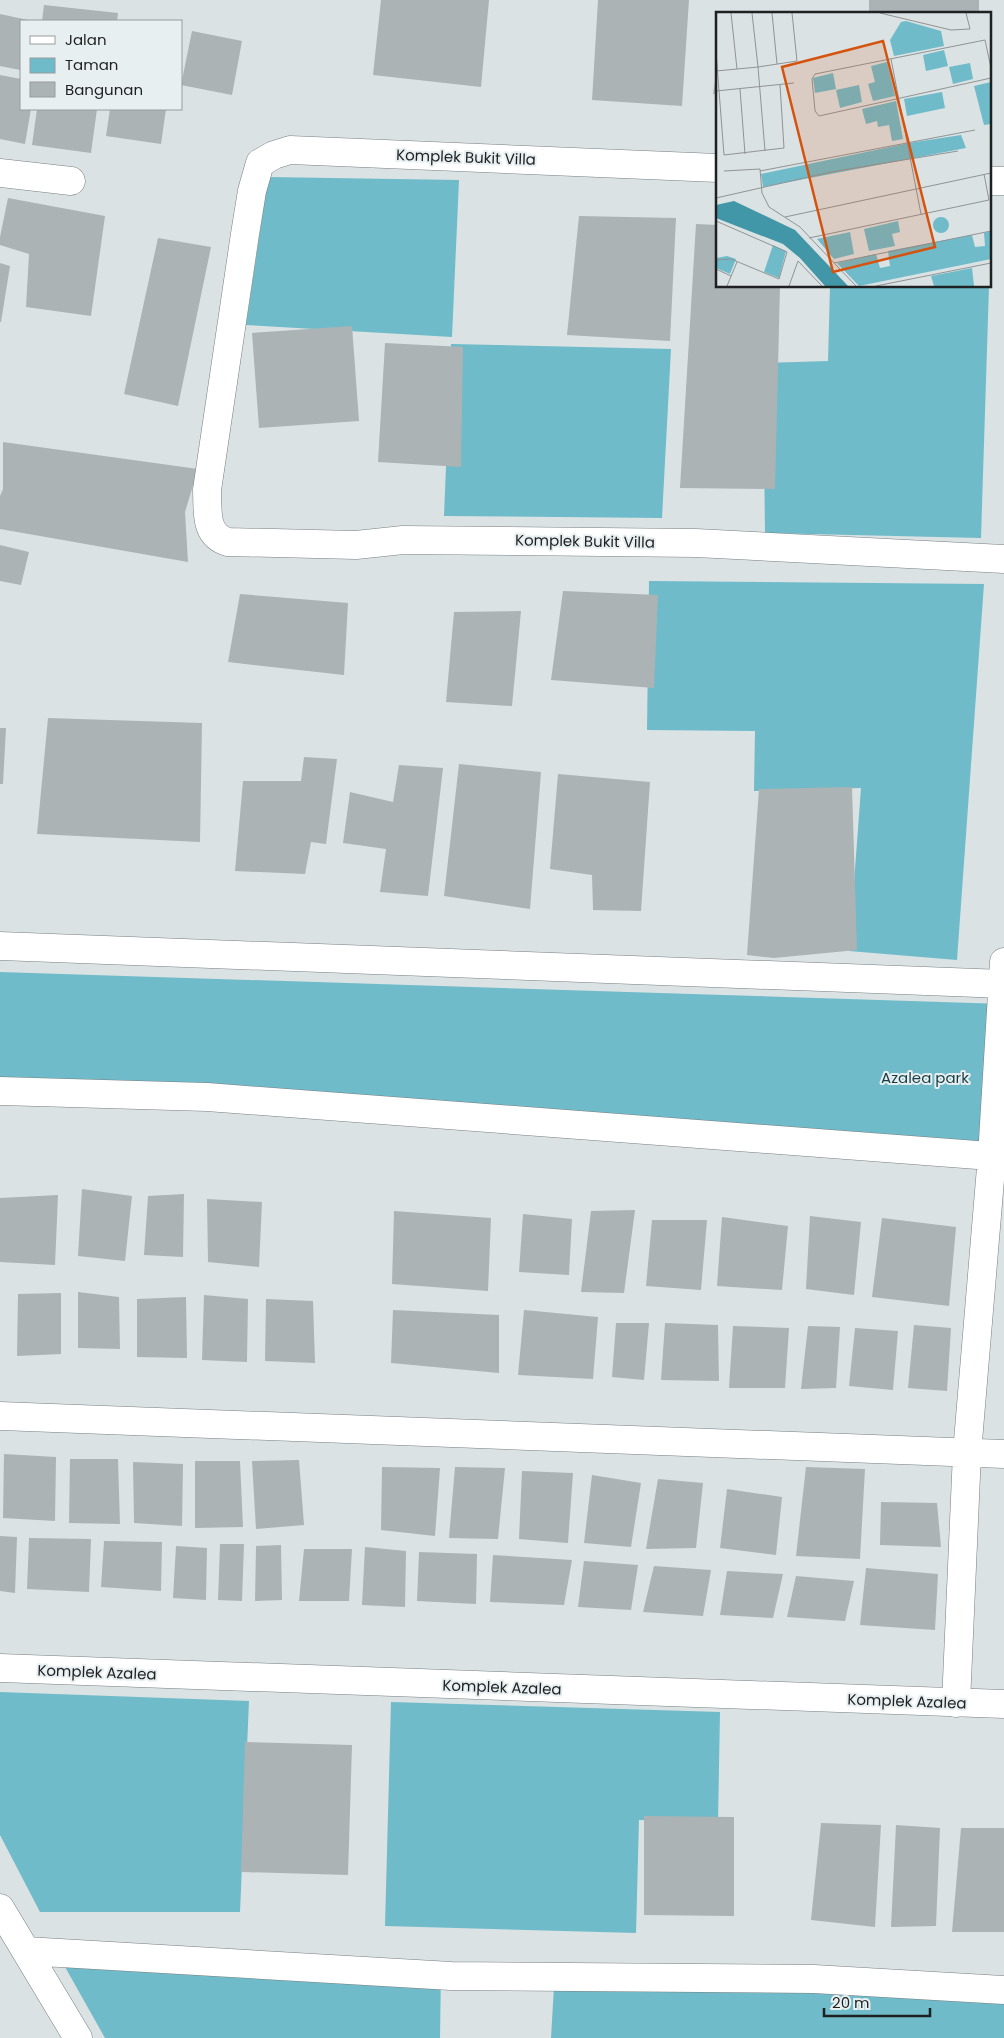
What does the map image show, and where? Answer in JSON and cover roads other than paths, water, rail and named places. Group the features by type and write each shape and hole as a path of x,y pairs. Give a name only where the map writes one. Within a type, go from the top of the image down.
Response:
{"street":[{"name":"Komplek Bukit Villa","path":"716,168 290,150 274,155 260,163 252,191 207,490 209,527 219,540 228,542 356,545 403,540 696,543 1004,559"},
{"path":"0,172 71,180"},
{"path":"0,946 1004,977 998,1157 967,1453 956,1703"},
{"path":"0,1091 207,1097 998,1157"},
{"path":"0,1416 1004,1454"},
{"name":"Komplek Azalea","path":"0,1668 1004,1704"},
{"path":"0,1908 78,2038"},
{"path":"26,1951 451,1976 814,1979 1004,1990"}],"park label":[{"name":"Azalea park","path":"925,1077"}]}
